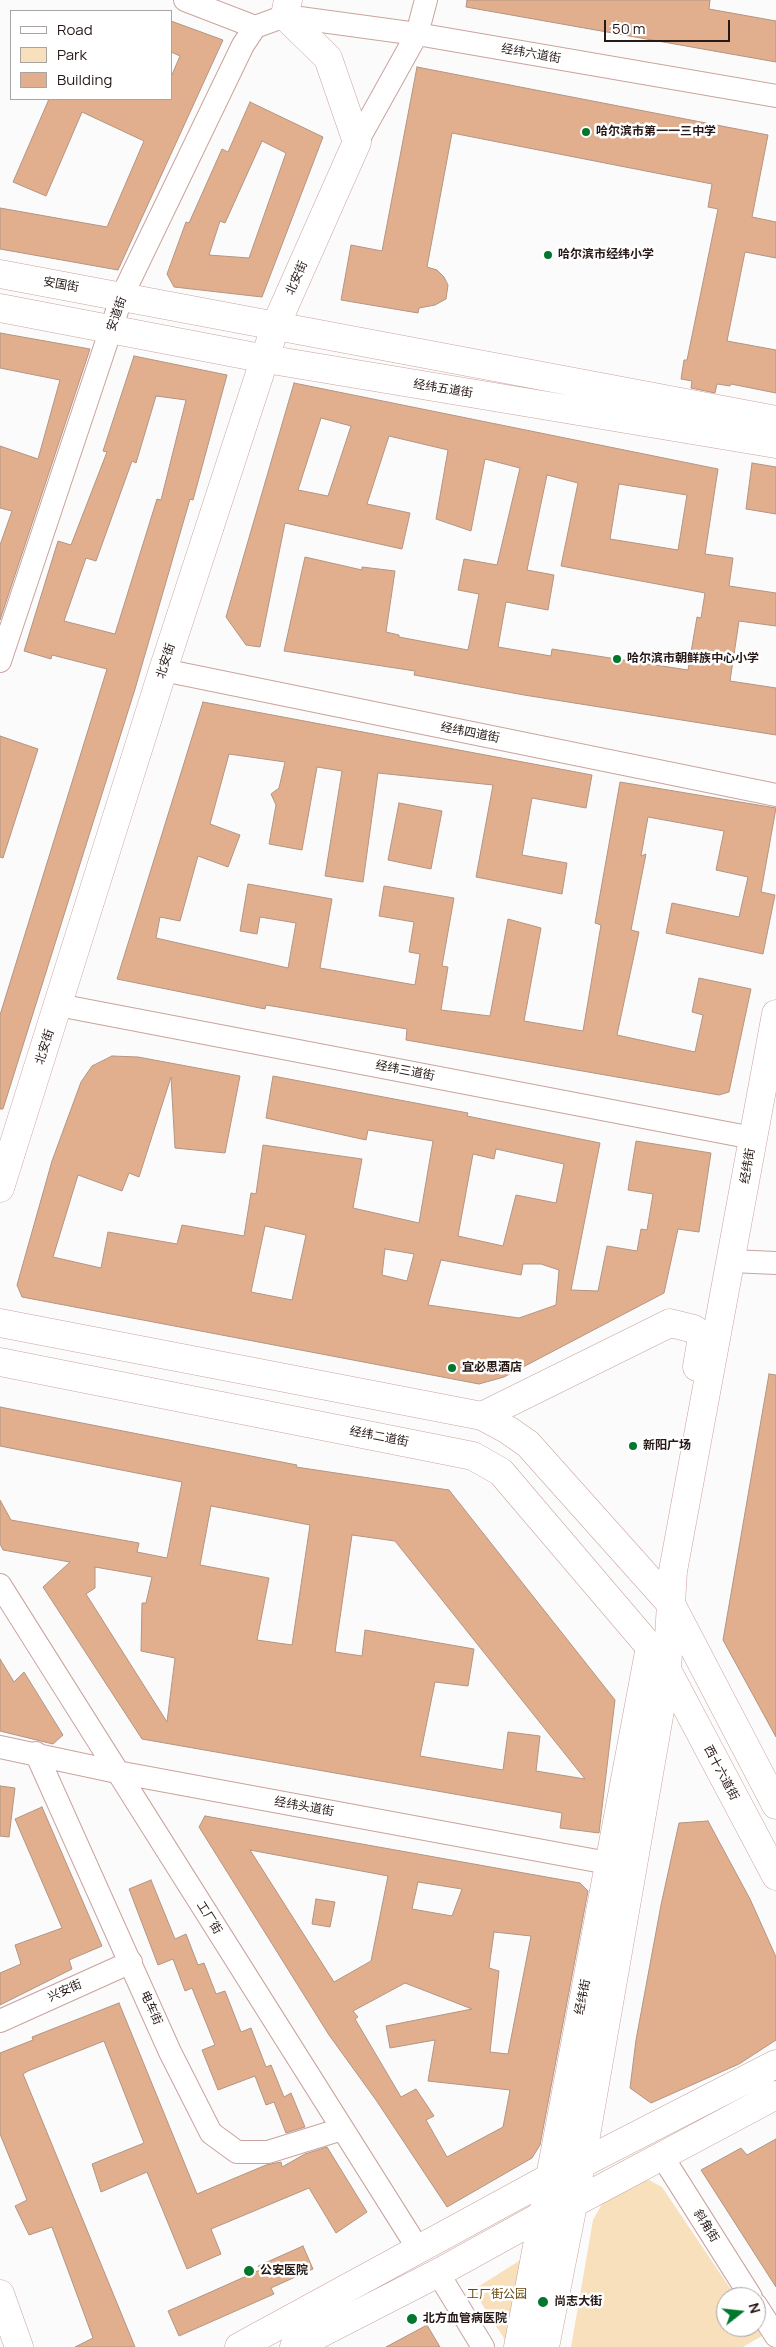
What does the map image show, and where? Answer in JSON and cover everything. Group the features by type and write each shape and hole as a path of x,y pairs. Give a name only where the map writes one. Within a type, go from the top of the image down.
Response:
{"main road":[{"path":"287,8 328,58 357,142"},
{"name":"北安街","path":"0,1188 163,670 275,327 357,142"},
{"name":"安国街","path":"0,274 122,296"},
{"path":"122,296 275,327 776,420"},
{"path":"0,308 111,330"},
{"name":"经纬五道街","path":"111,330 266,359 776,444"},
{"name":"经纬街","path":"667,1670 673,1571 776,1014"},
{"path":"0,1323 482,1416 528,1444 671,1604 776,1805"},
{"path":"482,1416 670,1323 694,1329 702,1337 664,1553 673,1571"},
{"name":"经纬二道街","path":"0,1362 473,1456 501,1472 650,1647 667,1670"},
{"name":"经纬街","path":"518,2347 650,1647"},
{"path":"545,2347 574,2203 667,1670"},
{"name":"西十六道街","path":"667,1670 776,1876"},
{"path":"240,2347 550,2178 776,2064"},
{"path":"294,2347 438,2273 543,2215 574,2203 776,2095"},
{"path":"0,2294 19,2347"}],"street":[{"path":"185,0 255,27 287,8"},
{"name":"北安街","path":"357,142 417,34 426,0"},
{"name":"经纬六道街","path":"287,8 417,34 776,96"},
{"name":"安道街","path":"0,662 122,296 243,45 255,27"},
{"name":"经纬四道街","path":"163,670 776,795"},
{"name":"经纬三道街","path":"58,1005 753,1138"},
{"path":"731,1261 776,1263"},
{"name":"工厂街","path":"0,1585 419,2250"},
{"name":"经纬头道街","path":"0,1747 36,1753 117,1772 608,1863"},
{"name":"电车街","path":"36,1753 170,2052 211,2133 237,2152 268,2152 342,2130"},
{"name":"兴安街","path":"0,2021 131,1962"},
{"name":"斜角街","path":"662,2156 745,2287"},
{"path":"438,2273 483,2347"},
{"path":"766,2320 776,2336"}],"green space":[{"path":"649,2180 662,2187 729,2287 716,2287 716,2337 760,2337 743,2347 571,2347 593,2220 606,2197 625,2185"},
{"name":"工厂街公园","path":"522,2259 507,2343 473,2290"}],"building":[{"path":"467,0 710,0 709,9 776,21 776,62 466,7"},
{"path":"172,21 223,40 118,270 0,249 0,208 107,227 144,141 82,112 46,196 13,182 49,100 172,100 172,75 180,56 172,52"},
{"path":"417,67 768,135 752,217 776,222 776,258 745,252 727,341 776,350 776,393 731,384 730,386 717,384 715,393 691,388 692,381 681,379 684,360 687,360 718,209 708,207 712,184 452,133 427,267 437,270 444,277 448,285 446,299 435,305 419,308 418,313 341,300 351,245 382,251"},
{"path":"250,102 323,137 262,297 174,287 167,274 186,222 189,223 222,149 228,152","holes":["262,141 286,153 249,258 209,255 220,221 225,223"]},
{"path":"0,333 90,349 0,620 0,545 12,511 0,508 0,446 38,459 60,380 0,368"},
{"path":"134,356 227,375 193,500 190,499 135,689 3,1109 0,1109 0,1015 107,669 52,655 51,659 24,651 58,541 71,545 107,452 103,451","holes":["156,396 186,400 161,500 157,499 115,634 64,621 86,558 96,561 132,461 136,463"]},
{"path":"294,383 718,469 705,554 733,558 729,586 776,593 776,626 739,621 730,681 776,688 776,735 524,695 414,675 415,671 284,651 305,557 362,570 362,567 395,571 386,632 399,635 399,637 468,650 479,594 458,590 464,559 497,565 520,468 485,459 471,531 436,519 448,450 389,436 367,504 410,513 402,549 285,523 260,647 246,645 226,617","holes":["321,418 351,426 328,496 298,490","547,475 578,483 561,566 705,593 701,618 697,617 688,670 552,649 551,656 498,647 506,602 548,610 554,575 527,570","619,484 687,495 678,550 610,539"]},
{"path":"752,463 776,467 776,514 746,509"},
{"path":"203,702 592,775 586,808 532,798 522,855 567,863 562,894 476,877 493,785 378,773 363,882 325,876 342,771 317,767 302,850 269,844 276,805 271,794 279,788 285,762 229,754 210,824 240,835 228,867 198,856 180,921 160,917 156,938 288,968 296,923 260,917 257,934 240,931 248,884 332,899 320,968 415,985 420,954 409,952 414,922 379,916 384,886 454,898 442,966 448,967 441,1010 490,1016 508,919 541,928 524,1021 583,1031 601,925 595,923 620,782 776,808 761,892 775,895 763,954 666,933 672,903 739,917 748,877 716,870 724,831 648,817 641,856 646,854 631,930 639,932 617,1035 695,1052 703,1015 692,1012 699,978 751,989 729,1092 719,1095 406,1040 407,1029 266,1005 265,1009 117,979"},
{"path":"0,736 38,749 3,858 0,857"},
{"path":"399,803 442,811 431,869 388,860"},
{"path":"112,1056 138,1057 240,1076 225,1153 175,1148 171,1077 139,1177 129,1173 122,1191 78,1175 53,1257 101,1268 108,1232 177,1244 182,1225 244,1236 251,1193 256,1194 263,1145 362,1159 353,1208 419,1223 433,1141 368,1130 366,1140 266,1118 273,1076 468,1113 467,1116 600,1143 571,1290 598,1291 607,1246 637,1251 641,1229 647,1230 653,1194 628,1190 636,1141 711,1153 699,1232 678,1229 664,1293 504,1377 479,1384 22,1297 17,1285 52,1161 81,1082 92,1066","holes":["496,1149 564,1164 556,1203 516,1195 503,1246 458,1236 473,1154 494,1159","265,1226 306,1235 292,1300 251,1292","385,1249 414,1254 407,1281 382,1275","441,1260 521,1275 523,1264 541,1264 559,1270 556,1305 519,1318 428,1305"]},
{"path":"769,1374 776,1375 776,1737 723,1640"},
{"path":"0,1407 297,1465 296,1467 449,1490 615,1700 599,1833 560,1828 562,1813 142,1739 43,1587 70,1562 3,1550 0,1544 0,1500 11,1520 139,1543 137,1552 167,1558 182,1482 0,1446","holes":["211,1506 310,1525 292,1645 257,1640 269,1578 200,1565","352,1535 395,1541 585,1779 536,1771 540,1736 508,1732 503,1770 420,1756 435,1682 468,1686 474,1649 365,1630 362,1656 335,1652","95,1567 152,1577 146,1603 142,1603 141,1651 175,1658 167,1722 86,1594 95,1588"]},
{"path":"0,1659 14,1682 24,1672 63,1735 53,1744 0,1731"},
{"path":"0,1786 15,1788 9,1837 0,1836"},
{"path":"42,1807 102,1946 69,1960 72,1969 0,2005 0,1973 21,1964 15,1945 62,1928 15,1819"},
{"path":"205,1816 580,1883 588,1891 540,2145 532,2158 447,2207 376,2100 329,2035 199,1827","holes":["250,1850 388,1876 371,1961 334,1982","418,1882 462,1889 452,1916 412,1909","494,1932 531,1936 508,2054 490,2052 499,1971 489,1968","405,1983 472,2009 386,2026 390,2048 435,2040 428,2081 510,2090 503,2127 447,2157 426,2120 434,2116 416,2089 401,2097 355,2019 358,2017 353,2011"]},
{"path":"708,1821 750,1899 776,1957 776,2040 739,2064 651,2103 630,2088 636,2040 661,1905 679,1823"},
{"path":"151,1880 175,1939 186,1934 198,1965 204,1963 216,1994 225,1991 241,2032 251,2028 266,2067 271,2065 284,2097 291,2093 305,2127 286,2133 274,2102 266,2105 255,2076 218,2090 202,2050 215,2045 192,1988 185,1991 173,1959 158,1965 129,1889"},
{"path":"316,1899 335,1902 330,1927 312,1924"},
{"path":"119,2003 197,2194 266,2165 281,2162 282,2167 305,2154 327,2147 367,2212 336,2233 309,2188 211,2229 221,2254 187,2269 147,2172 101,2192 92,2164 144,2143 104,2041 28,2071 23,2074 135,2347 75,2347 93,2338 52,2227 29,2235 15,2206 27,2200 0,2134 0,2053 33,2040 32,2037"},
{"path":"776,2139 776,2287 701,2170 741,2148 747,2155"},
{"path":"303,2246 313,2269 271,2288 274,2294 179,2336 168,2311 260,2270 258,2266"},
{"path":"427,2325 440,2347 386,2347"}],"place":[{"name":"哈尔滨市第一一三中学","path":"586,132"},
{"name":"哈尔滨市经纬小学","path":"548,255"},
{"name":"哈尔滨市朝鲜族中心小学","path":"617,659"},
{"name":"宜必思酒店","path":"452,1368"},
{"name":"新阳广场","path":"633,1446"},
{"name":"公安医院","path":"249,2271"},
{"name":"尚志大街","path":"543,2302"},
{"name":"北方血管病医院","path":"412,2319"}]}
